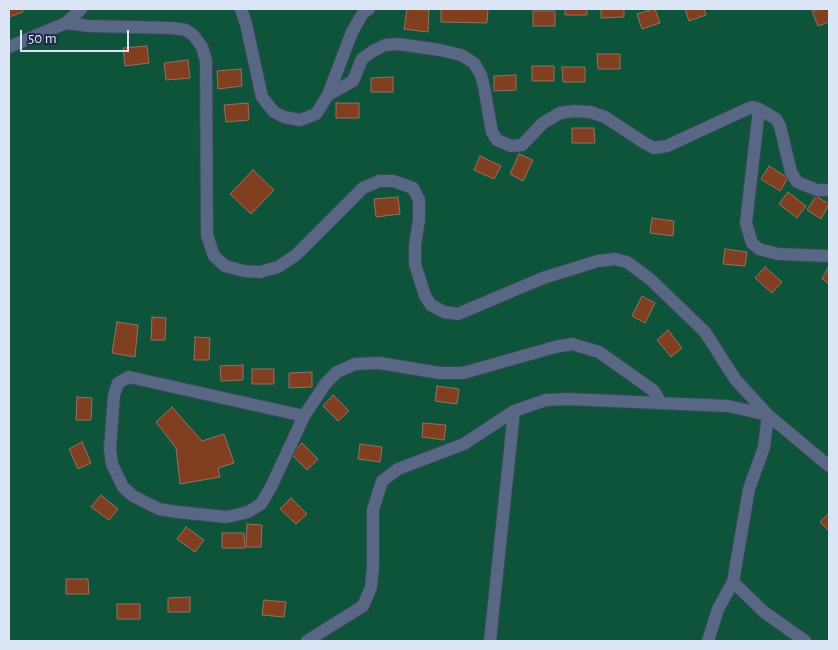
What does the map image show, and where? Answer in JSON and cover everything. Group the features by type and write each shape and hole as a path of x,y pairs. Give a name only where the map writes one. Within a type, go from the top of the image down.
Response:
{"street":[{"path":"9,48 66,23 81,9"},
{"path":"241,9 262,97 274,112 284,117 300,120 316,114 328,95 352,32 363,13 369,9"},
{"path":"66,23 89,26 186,30 194,36 202,47 206,61 208,235 214,256 225,266 244,271 260,272 278,267 296,255 363,188 379,181 393,181 413,188 419,200 415,264 425,296 432,305 444,312 458,314 544,278 598,261 615,259 627,262 650,279 705,332 735,379 768,415 829,466"},
{"path":"328,95 353,81 362,59 373,50 385,45 398,44 461,55 474,63 481,75 492,132 497,140 511,146 522,145 543,123 560,113 574,111 590,112 605,118 654,148 667,146 747,109 759,109 776,119 780,126 792,172 797,182 817,190 829,190"},
{"path":"759,109 746,222 752,243 759,250 778,254 829,256"},
{"path":"304,416 130,377 118,383 114,395 110,450 112,464 123,487 133,496 159,509 227,517 238,516 261,504 271,487 304,416 326,383 337,372 355,364 379,363 440,373 463,373 555,346 572,344 599,352 654,391 661,403"},
{"path":"307,641 362,606 370,587 374,566 373,510 382,481 398,469 464,444 514,411 546,400 728,406 768,415"},
{"path":"490,641 514,411"},
{"path":"708,641 718,609 733,582 749,489 764,448 768,415"},
{"path":"733,582 764,612 804,641"}],"green space":[{"path":"9,9 829,9 829,641 9,641"}],"building":[{"path":"9,9 22,9 23,12 9,17"},
{"path":"407,9 429,10 428,32 404,29"},
{"path":"441,9 488,9 487,23 441,22"},
{"path":"565,9 587,9 587,15 565,15"},
{"path":"601,9 624,9 624,17 601,18"},
{"path":"655,9 660,23 642,29 637,14"},
{"path":"685,9 704,9 706,15 689,21"},
{"path":"829,9 829,22 818,26 812,11"},
{"path":"533,11 555,11 555,26 533,26"},
{"path":"147,46 149,63 125,66 123,48"},
{"path":"597,54 620,54 620,69 598,69"},
{"path":"188,60 190,78 166,80 164,63"},
{"path":"532,66 554,66 554,81 532,81"},
{"path":"562,67 585,67 585,82 563,82"},
{"path":"241,69 242,86 218,89 217,71"},
{"path":"516,75 516,90 494,91 494,76"},
{"path":"393,77 393,92 371,92 371,78"},
{"path":"248,103 249,120 226,122 224,105"},
{"path":"336,103 359,103 359,118 336,118"},
{"path":"572,128 594,128 595,143 572,143"},
{"path":"519,154 533,160 523,181 510,174"},
{"path":"480,156 501,166 494,179 474,170"},
{"path":"769,166 788,178 780,191 761,179"},
{"path":"253,170 274,190 251,214 230,194"},
{"path":"788,192 806,206 797,218 779,204"},
{"path":"816,196 829,204 821,219 807,210"},
{"path":"398,197 400,214 376,217 374,199"},
{"path":"652,218 674,221 673,236 650,233"},
{"path":"725,249 747,252 745,266 723,264"},
{"path":"829,266 829,284 822,279"},
{"path":"765,267 782,282 772,293 755,278"},
{"path":"642,296 655,303 645,323 632,316"},
{"path":"152,317 166,318 165,340 151,340"},
{"path":"117,322 138,325 135,357 112,353"},
{"path":"668,330 682,348 671,357 657,340"},
{"path":"195,337 210,338 209,360 194,360"},
{"path":"243,365 243,380 221,381 220,366"},
{"path":"252,369 274,369 274,384 252,384"},
{"path":"312,372 312,387 289,388 289,373"},
{"path":"437,386 459,389 457,404 435,401"},
{"path":"333,395 349,411 338,421 323,406"},
{"path":"77,397 92,398 91,420 76,420"},
{"path":"172,407 202,441 224,434 234,463 218,468 220,477 180,484 176,448 156,422"},
{"path":"423,423 446,425 444,440 422,437"},
{"path":"82,442 91,463 78,469 69,449"},
{"path":"302,443 318,459 307,470 291,454"},
{"path":"360,444 382,447 380,462 358,459"},
{"path":"101,495 118,509 109,520 91,507"},
{"path":"291,498 307,514 296,524 280,509"},
{"path":"829,513 829,531 820,522"},
{"path":"247,524 262,525 261,547 246,547"},
{"path":"186,527 204,540 195,552 177,539"},
{"path":"222,533 244,533 245,548 222,548"},
{"path":"66,579 88,579 89,594 66,594"},
{"path":"190,597 190,612 168,612 168,598"},
{"path":"264,600 286,602 284,617 262,615"},
{"path":"117,604 140,604 140,619 117,619"}]}
